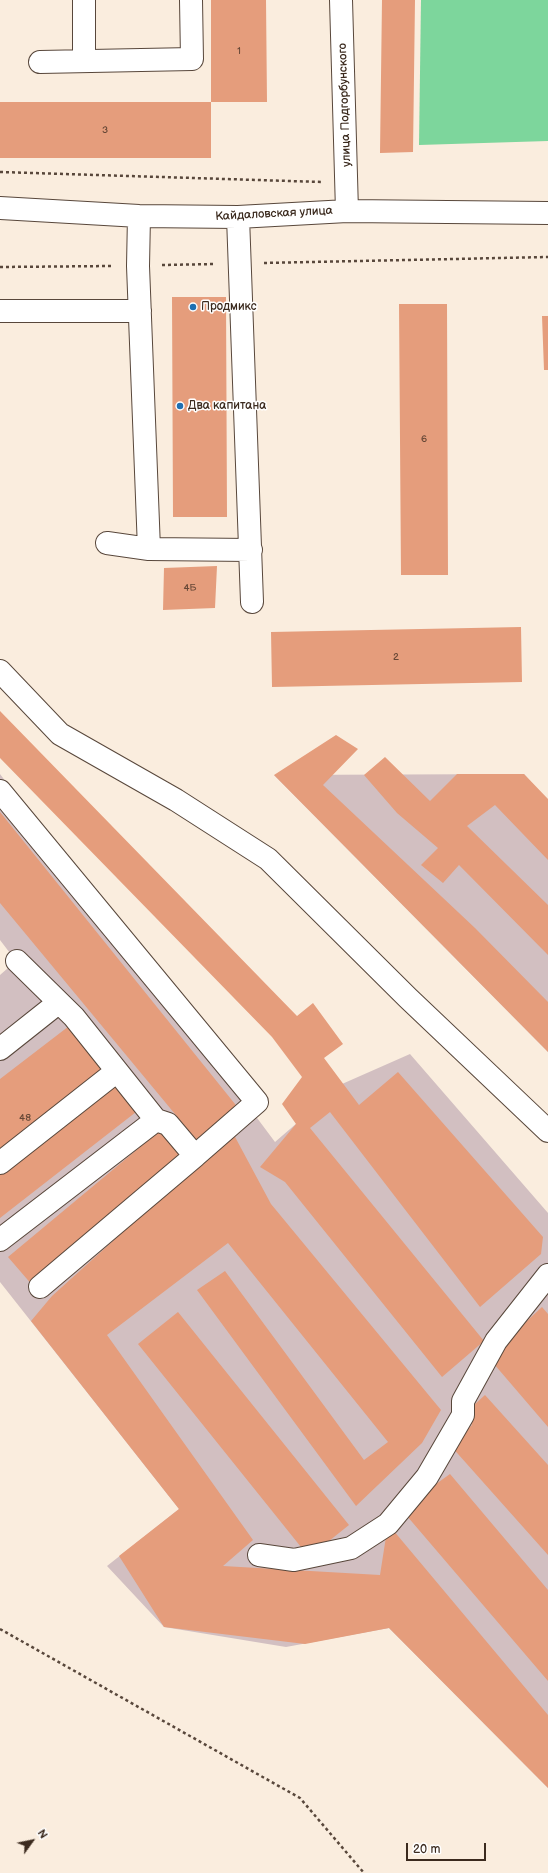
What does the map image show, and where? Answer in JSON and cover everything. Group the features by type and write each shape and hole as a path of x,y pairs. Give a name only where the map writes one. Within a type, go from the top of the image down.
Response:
{"street":[{"path":"84,0 84,61"},
{"path":"40,62 192,59 191,0"},
{"name":"улица Подгорбунского","path":"341,0 347,211"},
{"name":"Кайдаловская улица","path":"0,208 139,216 238,217 347,211 548,213"},
{"path":"139,216 138,266 149,549"},
{"path":"238,217 252,602"},
{"path":"0,311 140,311"},
{"path":"107,543 149,549 251,550"},
{"path":"0,671 60,734 176,800 268,859 408,998 548,1131"},
{"path":"0,791 257,1102 40,1287"},
{"path":"17,961 58,1003 74,1017 156,1120 168,1124 195,1156"},
{"path":"0,1049 58,1003"},
{"path":"0,1163 117,1071"},
{"path":"0,1240 156,1120"},
{"path":"259,1555 294,1560 352,1548 388,1524 427,1477 463,1415 463,1401 496,1341 548,1275"}],"path":[{"path":"0,172 347,183"},
{"path":"0,267 138,266 548,257"},
{"path":"0,1630 300,1798 364,1873"}],"shaded area":[{"path":"0,774 275,1142 342,1084 410,1054 548,1213 548,1788 389,1628 286,1647 164,1627 107,1566 179,1509 0,1282 0,975 16,961 0,940"},
{"path":"524,774 548,801 548,1052 274,775"}],"green space":[{"path":"421,0 548,0 548,141 419,145"}],"building":[{"path":"211,0 266,0 267,102 211,102"},
{"path":"382,0 415,0 413,152 380,153"},
{"path":"0,102 211,102 211,158 0,158"},
{"path":"172,297 226,297 227,517 173,517"},
{"path":"399,304 447,304 448,575 401,575"},
{"path":"542,316 548,316 548,370 544,370"},
{"path":"217,566 215,608 163,610 164,568"},
{"path":"521,627 522,682 272,687 271,632"},
{"path":"0,711 297,1016 313,1003 343,1044 324,1058 359,1105 398,1072 543,1237 541,1254 480,1307 330,1112 310,1128 484,1341 442,1377 285,1182 260,1167 296,1124 282,1104 302,1077 272,1037 0,758"},
{"path":"336,735 358,749 323,785 475,928 548,1002 548,1052 274,775"},
{"path":"385,757 430,801 457,774 524,774 548,799 548,860 495,805 467,826 548,905 548,955 459,865 443,883 421,865 438,848 397,813 364,775"},
{"path":"0,812 239,1109 199,1143 0,903"},
{"path":"73,1023 111,1071 0,1157 0,1079"},
{"path":"116,1085 136,1112 0,1218 0,1175"},
{"path":"163,1128 187,1157 33,1286 8,1257"},
{"path":"234,1135 271,1204 441,1410 422,1443 356,1506 197,1290 225,1271 364,1460 388,1442 228,1243 107,1335 253,1540 223,1566 380,1575 388,1524 548,1715 548,1788 389,1628 305,1644 164,1627 119,1556 179,1509 31,1321 52,1296 205,1158"},
{"path":"542,1307 548,1314 548,1427 488,1357"},
{"path":"178,1312 349,1525 309,1557 138,1344"},
{"path":"485,1395 548,1465 548,1555 450,1445 472,1425 463,1415"},
{"path":"450,1474 548,1590 548,1681 401,1509"}],"place":[{"name":"Продмикс","path":"193,307"},
{"name":"Два капитана","path":"180,406"}]}
